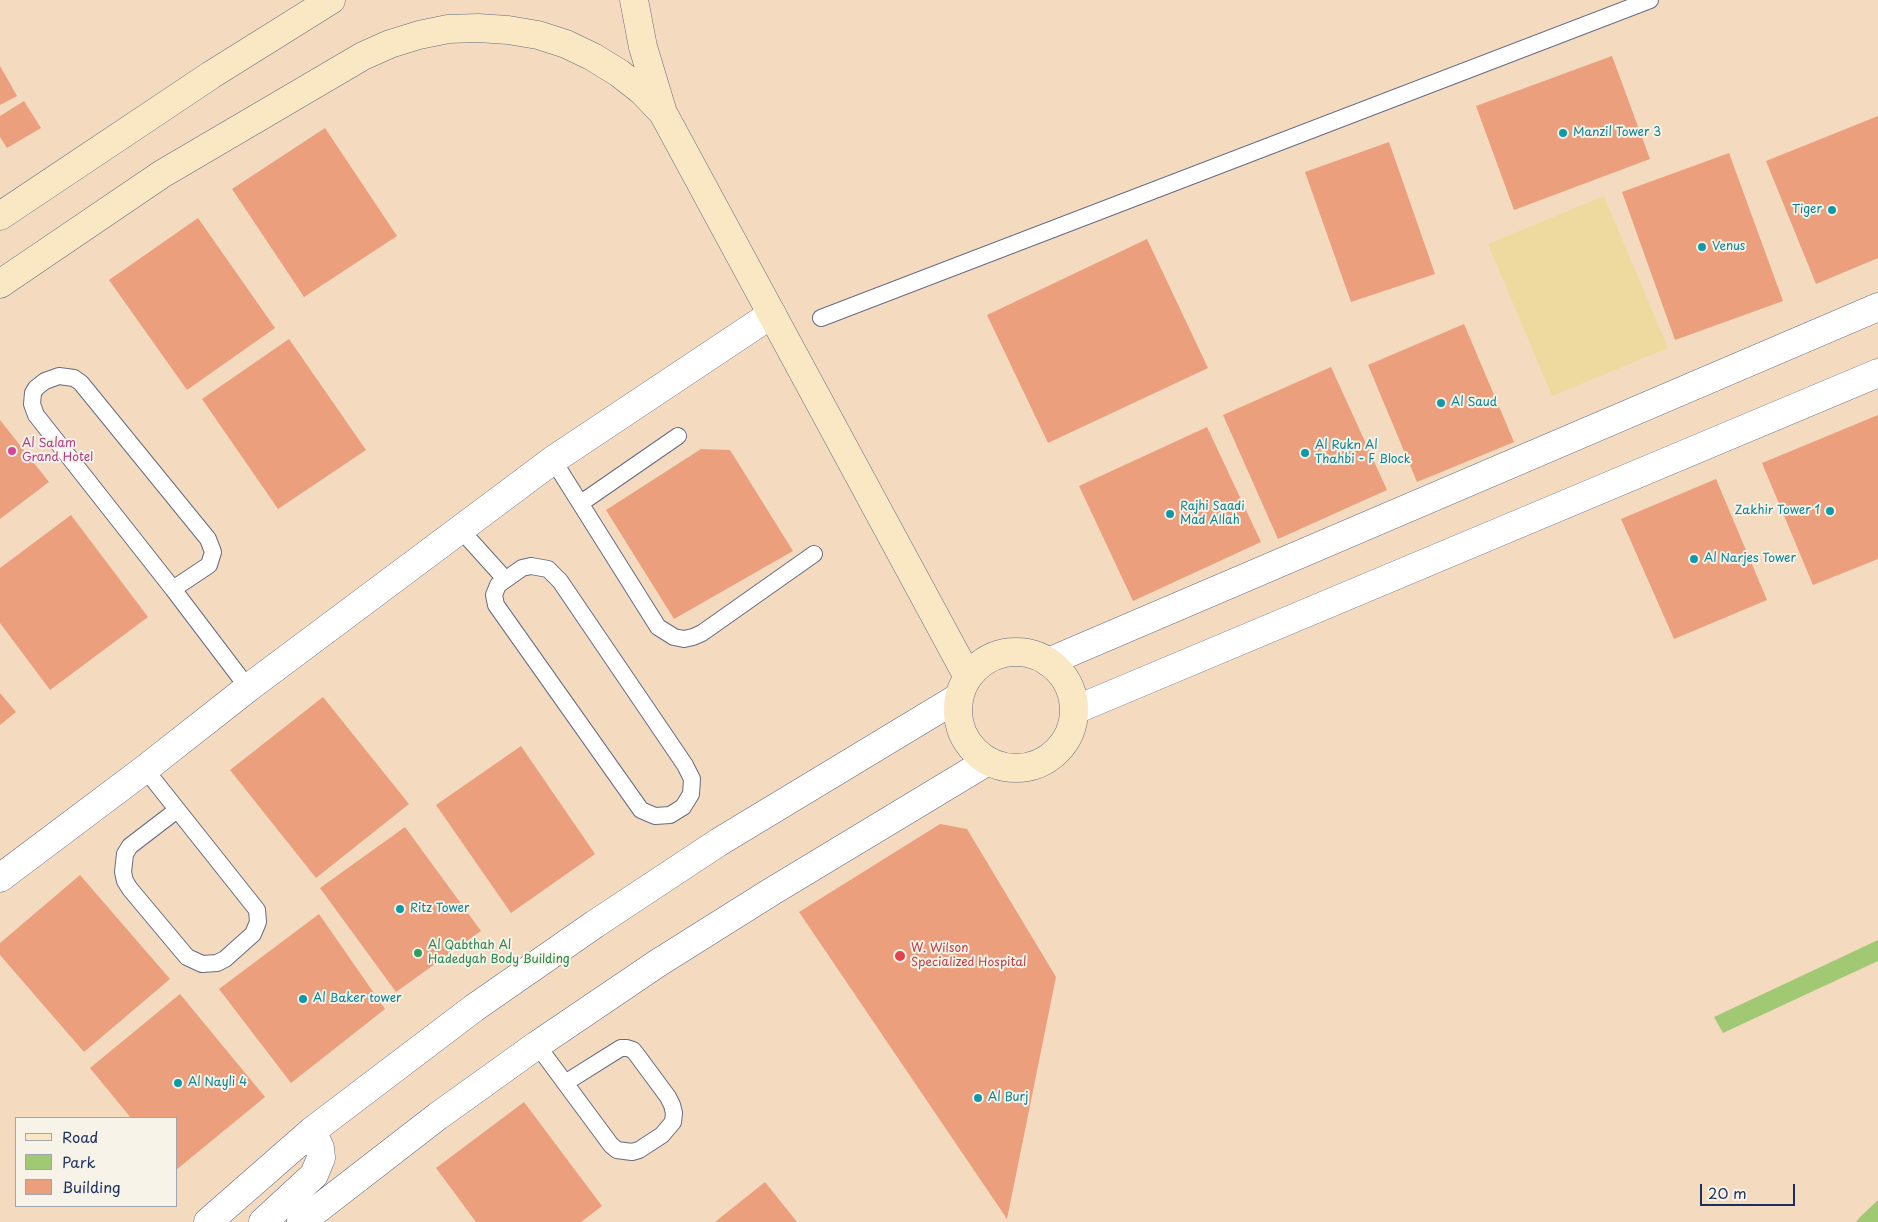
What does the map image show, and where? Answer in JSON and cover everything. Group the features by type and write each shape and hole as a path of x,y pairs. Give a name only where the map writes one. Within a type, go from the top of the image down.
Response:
{"main road":[{"path":"0,216 211,75 331,0"},
{"path":"634,0 643,47 663,113 772,314 964,687"},
{"path":"0,284 162,174 363,56 390,44 419,35 448,29 478,28 538,35 566,44 594,57 642,91 663,113"},
{"path":"1012,652 1030,654 1048,662 1062,674 1071,691 1075,710 1072,727 1064,743 1056,753 1045,761 1032,766 1018,768 1003,767 988,761 973,750 963,734 958,716 964,687 980,664 995,656 1012,652"}],"street":[{"path":"1048,662 1878,307"},
{"path":"0,878 145,769 248,688 553,460 772,314"},
{"path":"1075,710 1878,373"},
{"path":"208,1222 312,1131 474,1008 595,924 719,842 964,687"},
{"path":"301,1222 438,1116 537,1045 658,963 771,892 988,761"},
{"path":"263,1222 314,1176 320,1158 320,1148 312,1131"}],"lane":[{"path":"821,318 1650,0"},
{"path":"172,589 209,565 214,552 212,545 81,383 67,376 59,376 45,381 33,393 31,399 34,410 248,688"},
{"path":"581,503 678,436"},
{"path":"553,460 658,627 674,637 684,639 702,633 814,554"},
{"path":"460,529 505,579"},
{"path":"540,566 548,569 560,581 685,765 692,779 691,794 684,807 670,815 655,816 641,810 496,605 494,600 495,590 505,579 522,568 540,566"},
{"path":"145,769 253,905 258,916 257,929 253,934 217,963 202,964 187,957 130,889 122,872 125,854 130,846 177,810"},
{"path":"537,1045 565,1083 611,1145 617,1150 624,1152 639,1150 662,1135 672,1122 674,1113 668,1097 633,1050 627,1048 616,1050 565,1083"}],"green space":[{"path":"1878,940 1878,961 1723,1033 1714,1017"},
{"path":"1878,1200 1878,1222 1856,1222 1860,1217"}],"sand":[{"path":"1604,196 1668,348 1552,396 1488,244"}],"building":[{"name":"Manzil Tower 3","path":"1612,56 1650,159 1514,210 1476,106"},
{"path":"0,66 17,96 0,105"},
{"path":"24,101 41,128 7,148 0,137 0,116"},
{"name":"Tiger","path":"1878,116 1878,258 1816,284 1766,161"},
{"path":"325,128 397,236 304,297 232,189"},
{"path":"1389,142 1435,274 1351,302 1305,172"},
{"name":"Venus","path":"1729,153 1783,301 1675,340 1622,192"},
{"path":"198,218 275,328 187,390 109,280"},
{"path":"1147,239 1208,368 1048,443 987,315"},
{"name":"Al Saud","path":"1464,324 1514,442 1417,482 1368,365"},
{"path":"289,339 366,450 278,509 202,399"},
{"name":"Al Rukn Al Thahbi - F Block","path":"1331,367 1387,490 1278,539 1223,415"},
{"name":"Zakhir Tower 1","path":"1878,415 1878,559 1813,585 1762,463"},
{"name":"Al Salam Grand Hotel","path":"0,420 49,482 0,519"},
{"name":"Rajhi Saadi Mad Allah","path":"1207,427 1261,542 1133,601 1079,486"},
{"path":"701,449 730,450 793,551 674,619 606,510"},
{"name":"Al Narjes Tower","path":"1716,479 1767,600 1674,639 1621,519"},
{"path":"71,515 148,617 50,690 0,623 0,568"},
{"path":"0,693 16,712 0,725"},
{"path":"323,697 409,804 316,878 230,770"},
{"path":"521,746 595,854 511,913 436,805"},
{"name":"Al Burj","path":"940,824 967,829 1056,977 1007,1219 799,912"},
{"name":"Ritz Tower","path":"405,827 481,931 396,992 320,888"},
{"path":"80,875 170,979 84,1052 0,955 0,943"},
{"name":"Al Baker tower","path":"319,914 385,1009 291,1083 219,989"},
{"name":"Al Nayli 4","path":"180,994 265,1097 178,1168 178,1117 130,1117 90,1068"},
{"path":"524,1102 602,1206 581,1222 476,1222 436,1168"},
{"path":"765,1182 797,1222 715,1222"}],"place":[{"name":"Manzil Tower 3","path":"1563,133"},
{"name":"Tiger","path":"1832,210"},
{"name":"Venus","path":"1702,247"},
{"name":"Al Saud","path":"1441,403"},
{"name":"Al Salam Grand Hotel","path":"12,451"},
{"name":"Al Rukn Al Thahbi - F Block","path":"1305,453"},
{"name":"Zakhir Tower 1","path":"1830,511"},
{"name":"Rajhi Saadi Mad Allah","path":"1170,514"},
{"name":"Al Narjes Tower","path":"1694,559"},
{"name":"Ritz Tower","path":"400,909"},
{"name":"Al Qabthah Al Hadedyah Body Building","path":"418,953"},
{"name":"W. Wilson Specialized Hospital","path":"900,956"},
{"name":"Al Baker tower","path":"303,999"},
{"name":"Al Nayli 4","path":"178,1083"},
{"name":"Al Burj","path":"978,1098"}]}
